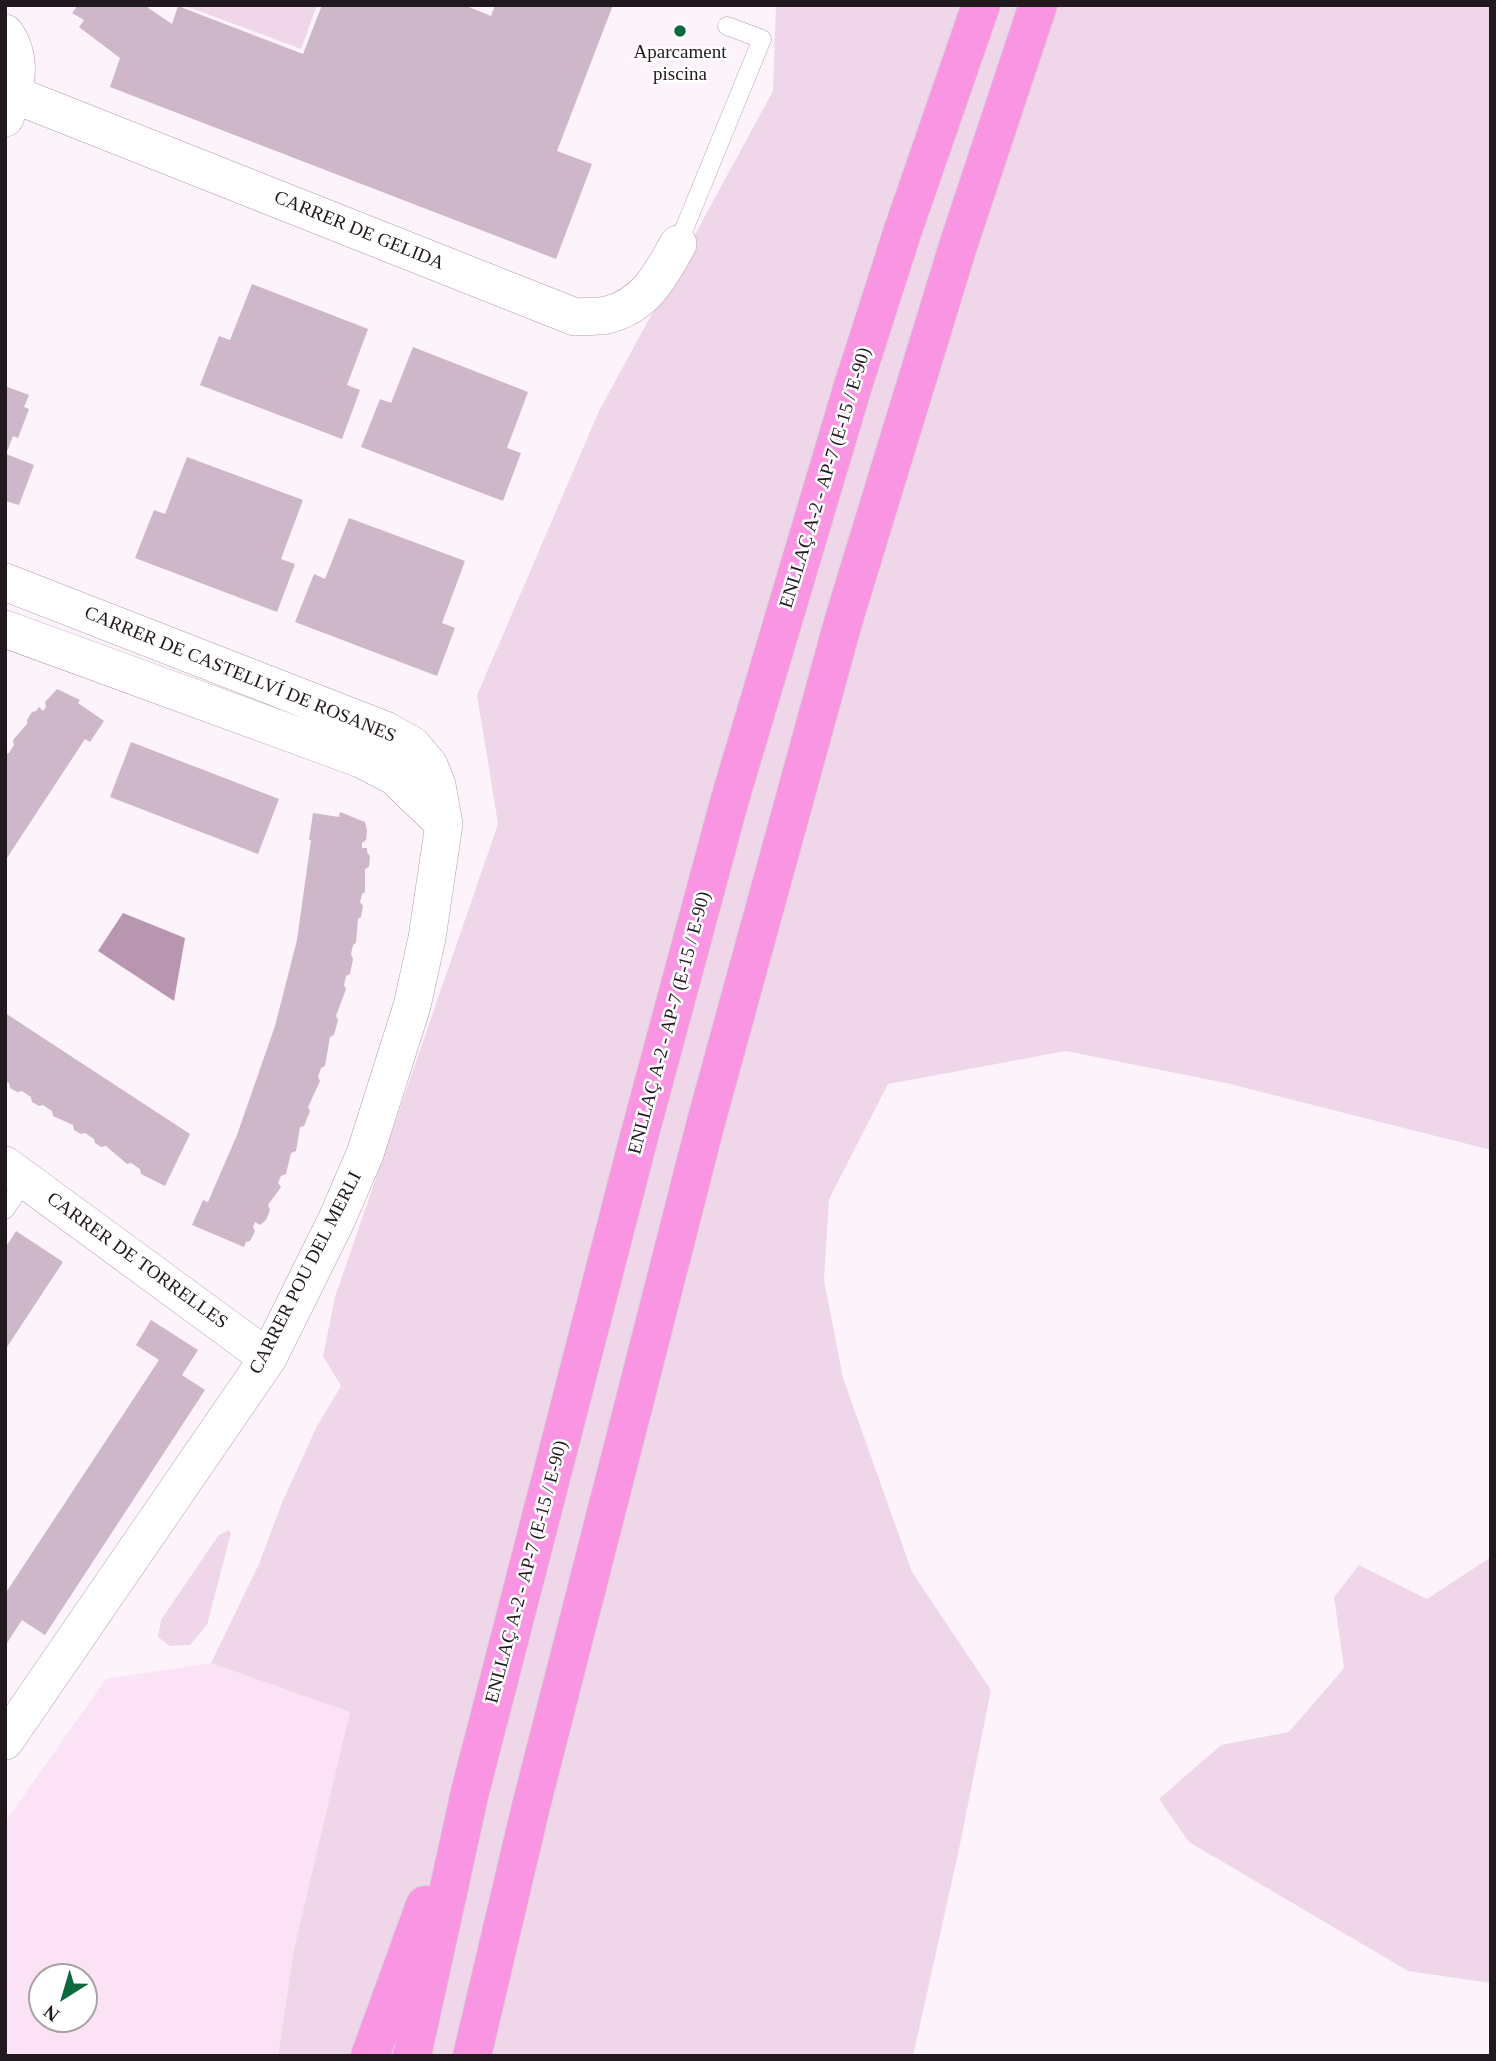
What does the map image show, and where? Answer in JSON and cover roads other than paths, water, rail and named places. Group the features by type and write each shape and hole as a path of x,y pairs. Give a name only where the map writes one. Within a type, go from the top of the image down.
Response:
{"highway":[{"name":"ENLLAÇ A-2 - AP-7 (E-15 / E-90)","path":"412,2056 470,1792 730,799 852,389 903,230 981,5"},
{"path":"472,2056 531,1806 706,1122 844,620 950,272 1038,5"},
{"path":"370,2056 409,1947 470,1792"},
{"path":"493,2056 531,1806"}],"street":[{"path":"5,33 17,66 10,106"},
{"name":"CARRER DE GELIDA","path":"10,106 575,317 606,316 633,305 657,281 678,244"},
{"path":"5,630 12,584"},
{"name":"CARRER DE CASTELLVÍ DE ROSANES","path":"12,584 385,730 412,745 429,765 437,785 444,824"},
{"name":"CARRER DE CASTELLVÍ DE ROSANES","path":"5,630 361,759 394,776 444,824"},
{"name":"CARRER POU DEL MERLI","path":"10,1725 268,1358 336,1221 379,1116 412,1006 438,877 444,824"},
{"name":"CARRER DE TORRELLES","path":"15,1172 268,1358"}],"lane":[{"path":"678,244 762,39 727,26"},
{"path":"5,1210 15,1172"}],"place":[{"name":"Aparcament piscina","path":"680,31"}]}
